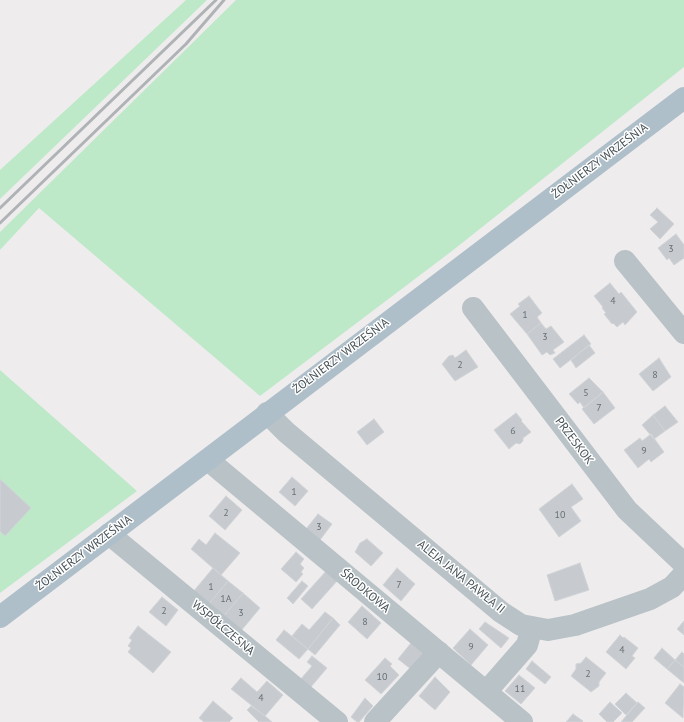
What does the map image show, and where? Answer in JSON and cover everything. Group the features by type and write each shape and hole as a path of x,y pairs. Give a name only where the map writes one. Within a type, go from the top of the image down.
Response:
{"main road":[{"name":"ŻOŁNIERZY WRZEŚNIA","path":"0,617 684,98"}],"street":[{"path":"625,261 684,333"},
{"name":"PRZESKOK","path":"473,308 627,510 684,564"},
{"name":"ALEJA JANA PAWŁA II","path":"267,413 286,432 501,612 521,625 548,630 575,626 642,602 672,587 684,574"},
{"name":"ŚRODKOWA","path":"208,460 522,722"},
{"name":"WSPÓŁCZESNA","path":"109,534 336,722"},
{"path":"486,692 527,645 532,627"},
{"path":"375,722 438,652"}],"green space":[{"path":"186,0 207,0 0,199 0,170"},
{"path":"236,0 684,0 684,67 452,251 260,396 39,208 0,250 0,232"},
{"path":"0,370 137,491 0,593"}],"building":[{"path":"657,208 674,224 660,239 650,229 658,222 650,215"},
{"path":"676,234 684,245 684,258 674,265 669,258 667,260 658,248"},
{"path":"610,283 619,294 621,292 637,312 625,325 623,322 617,327 613,323 612,324 604,314 606,313 602,308 603,307 594,296"},
{"path":"529,296 542,313 537,317 541,323 527,334 510,314 520,306 518,304"},
{"path":"541,323 546,329 551,326 564,342 553,350 555,353 550,355 547,352 542,355 527,334"},
{"path":"584,335 591,344 560,368 553,359"},
{"path":"589,345 595,353 576,368 571,360"},
{"path":"466,350 478,367 455,381 442,364 449,356 453,355 455,358"},
{"path":"659,358 671,377 653,391 639,374"},
{"path":"589,378 603,392 584,408 580,402 578,404 569,394"},
{"path":"603,392 615,408 594,424 582,409"},
{"path":"665,406 678,422 665,431 653,415"},
{"path":"516,413 531,432 523,438 523,441 520,444 516,443 509,449 494,430"},
{"path":"653,415 665,431 654,439 642,425"},
{"path":"374,419 384,432 367,445 357,432"},
{"path":"651,434 664,452 651,462 649,459 638,468 624,450 640,438 642,441"},
{"path":"292,477 308,491 295,506 279,492"},
{"path":"0,479 31,508 5,536 0,531"},
{"path":"572,484 583,499 571,507 581,521 559,537 539,509"},
{"path":"226,496 242,510 225,530 209,516"},
{"path":"318,514 332,524 320,540 306,529"},
{"path":"215,533 240,553 221,575 191,549 199,539 206,545"},
{"path":"367,539 383,553 371,566 355,552 360,543"},
{"path":"296,552 304,559 300,564 304,568 301,572 303,574 296,582 281,569"},
{"path":"580,563 589,590 555,601 547,575"},
{"path":"213,568 228,581 208,605 193,592"},
{"path":"397,568 415,584 401,601 383,585"},
{"path":"327,570 338,580 312,609 301,599"},
{"path":"228,581 243,593 223,617 208,605"},
{"path":"302,581 308,586 293,604 287,598"},
{"path":"243,593 260,608 240,632 223,617"},
{"path":"162,597 178,610 166,626 149,612"},
{"path":"362,606 381,623 367,639 348,622"},
{"path":"325,612 333,618 308,649 292,636 302,624 309,630"},
{"path":"333,618 340,625 315,655 308,649"},
{"path":"684,621 684,635 677,629"},
{"path":"485,622 509,638 501,648 479,629"},
{"path":"138,626 171,652 153,673 128,652 131,648 128,646 132,640 129,638"},
{"path":"470,629 488,645 471,665 453,648"},
{"path":"284,630 308,649 299,659 276,640"},
{"path":"620,635 638,648 632,656 635,658 626,669 606,652"},
{"path":"411,643 425,655 412,670 398,659"},
{"path":"662,648 675,660 667,669 654,658"},
{"path":"682,652 684,654 684,667 675,660"},
{"path":"312,656 327,668 310,688 300,680 312,666 307,662"},
{"path":"586,657 606,673 599,682 599,686 591,692 571,676 576,669 576,664 581,663"},
{"path":"385,658 392,664 390,666 399,675 381,694 365,680"},
{"path":"675,660 684,667 684,683 667,669"},
{"path":"532,661 551,677 545,684 526,669"},
{"path":"519,675 535,688 521,704 505,691"},
{"path":"435,677 450,692 435,710 419,696"},
{"path":"241,678 257,692 267,681 283,695 265,716 231,689"},
{"path":"680,684 684,687 683,718 665,703"},
{"path":"626,693 637,703 626,715 615,704"},
{"path":"365,698 373,706 359,722 357,722 351,717"},
{"path":"213,701 233,718 229,722 204,722 199,718"},
{"path":"610,702 622,713 613,722 607,722 599,714"},
{"path":"638,702 645,708 632,722 621,722"},
{"path":"251,706 272,722 259,722 247,710"},
{"path":"573,714 583,721 566,722"}],"railway":[{"path":"0,208 216,0"},
{"path":"0,223 186,44 224,0"}]}
